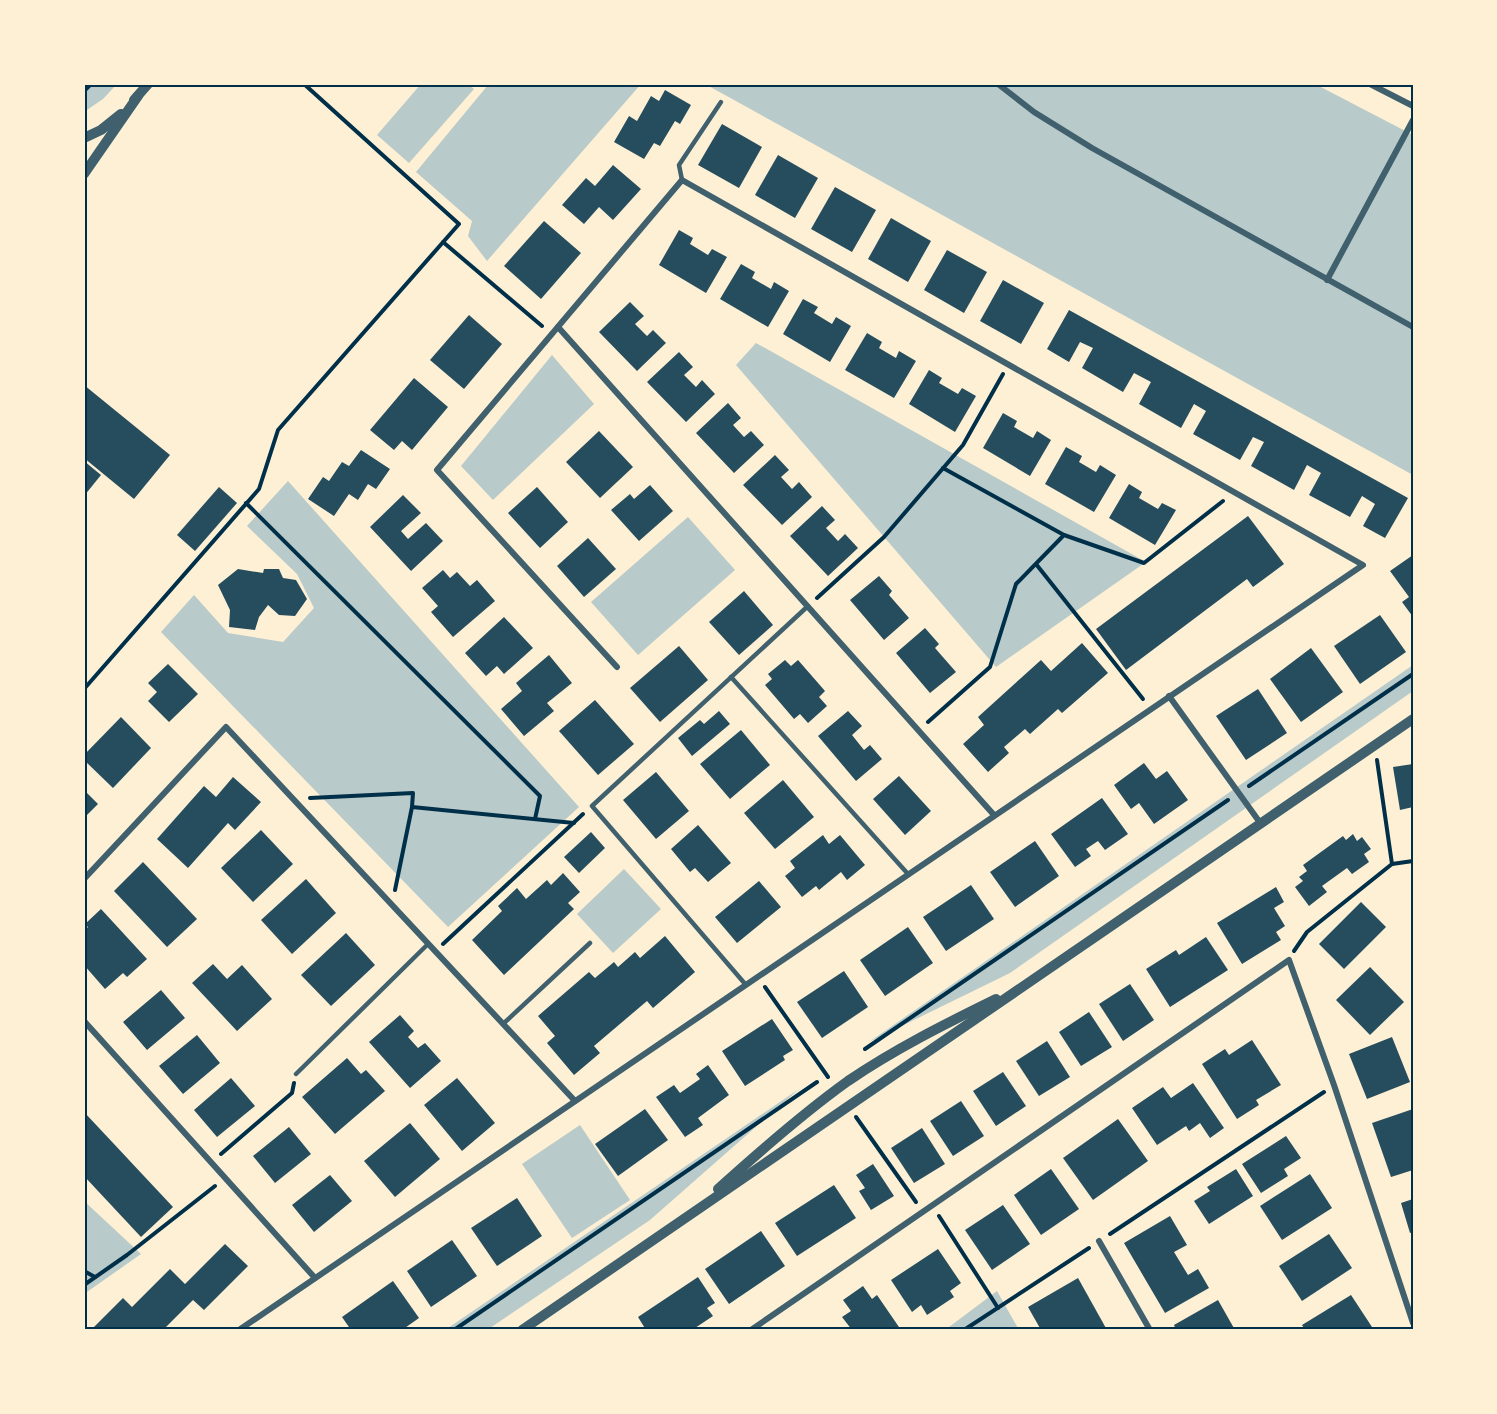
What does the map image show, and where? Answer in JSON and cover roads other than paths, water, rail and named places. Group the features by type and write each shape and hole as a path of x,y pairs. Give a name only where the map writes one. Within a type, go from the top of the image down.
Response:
{"street":[{"path":"84,138 101,130 120,115 148,84"},
{"path":"998,84 1034,112 1072,136 1413,327"},
{"path":"1370,84 1413,106"},
{"path":"84,174 138,96"},
{"path":"1327,280 1413,120"},
{"path":"239,1330 1363,565 682,180 437,470 617,667"},
{"path":"558,327 994,815"},
{"path":"1169,696 1261,824"},
{"path":"522,1330 1410,723"},
{"path":"84,879 226,727 575,1101"},
{"path":"751,1330 1289,960 1334,1085 1413,1323"},
{"path":"688,1216 770,1142 847,1082 941,1026 1031,981"},
{"path":"84,1020 315,1278"},
{"path":"1100,1240 1150,1330"}],"lane":[{"path":"682,180 678,165 721,102"},
{"path":"746,985 592,806 808,606"},
{"path":"731,677 908,874"},
{"path":"504,1024 590,943"},
{"path":"296,1074 428,944"}]}
